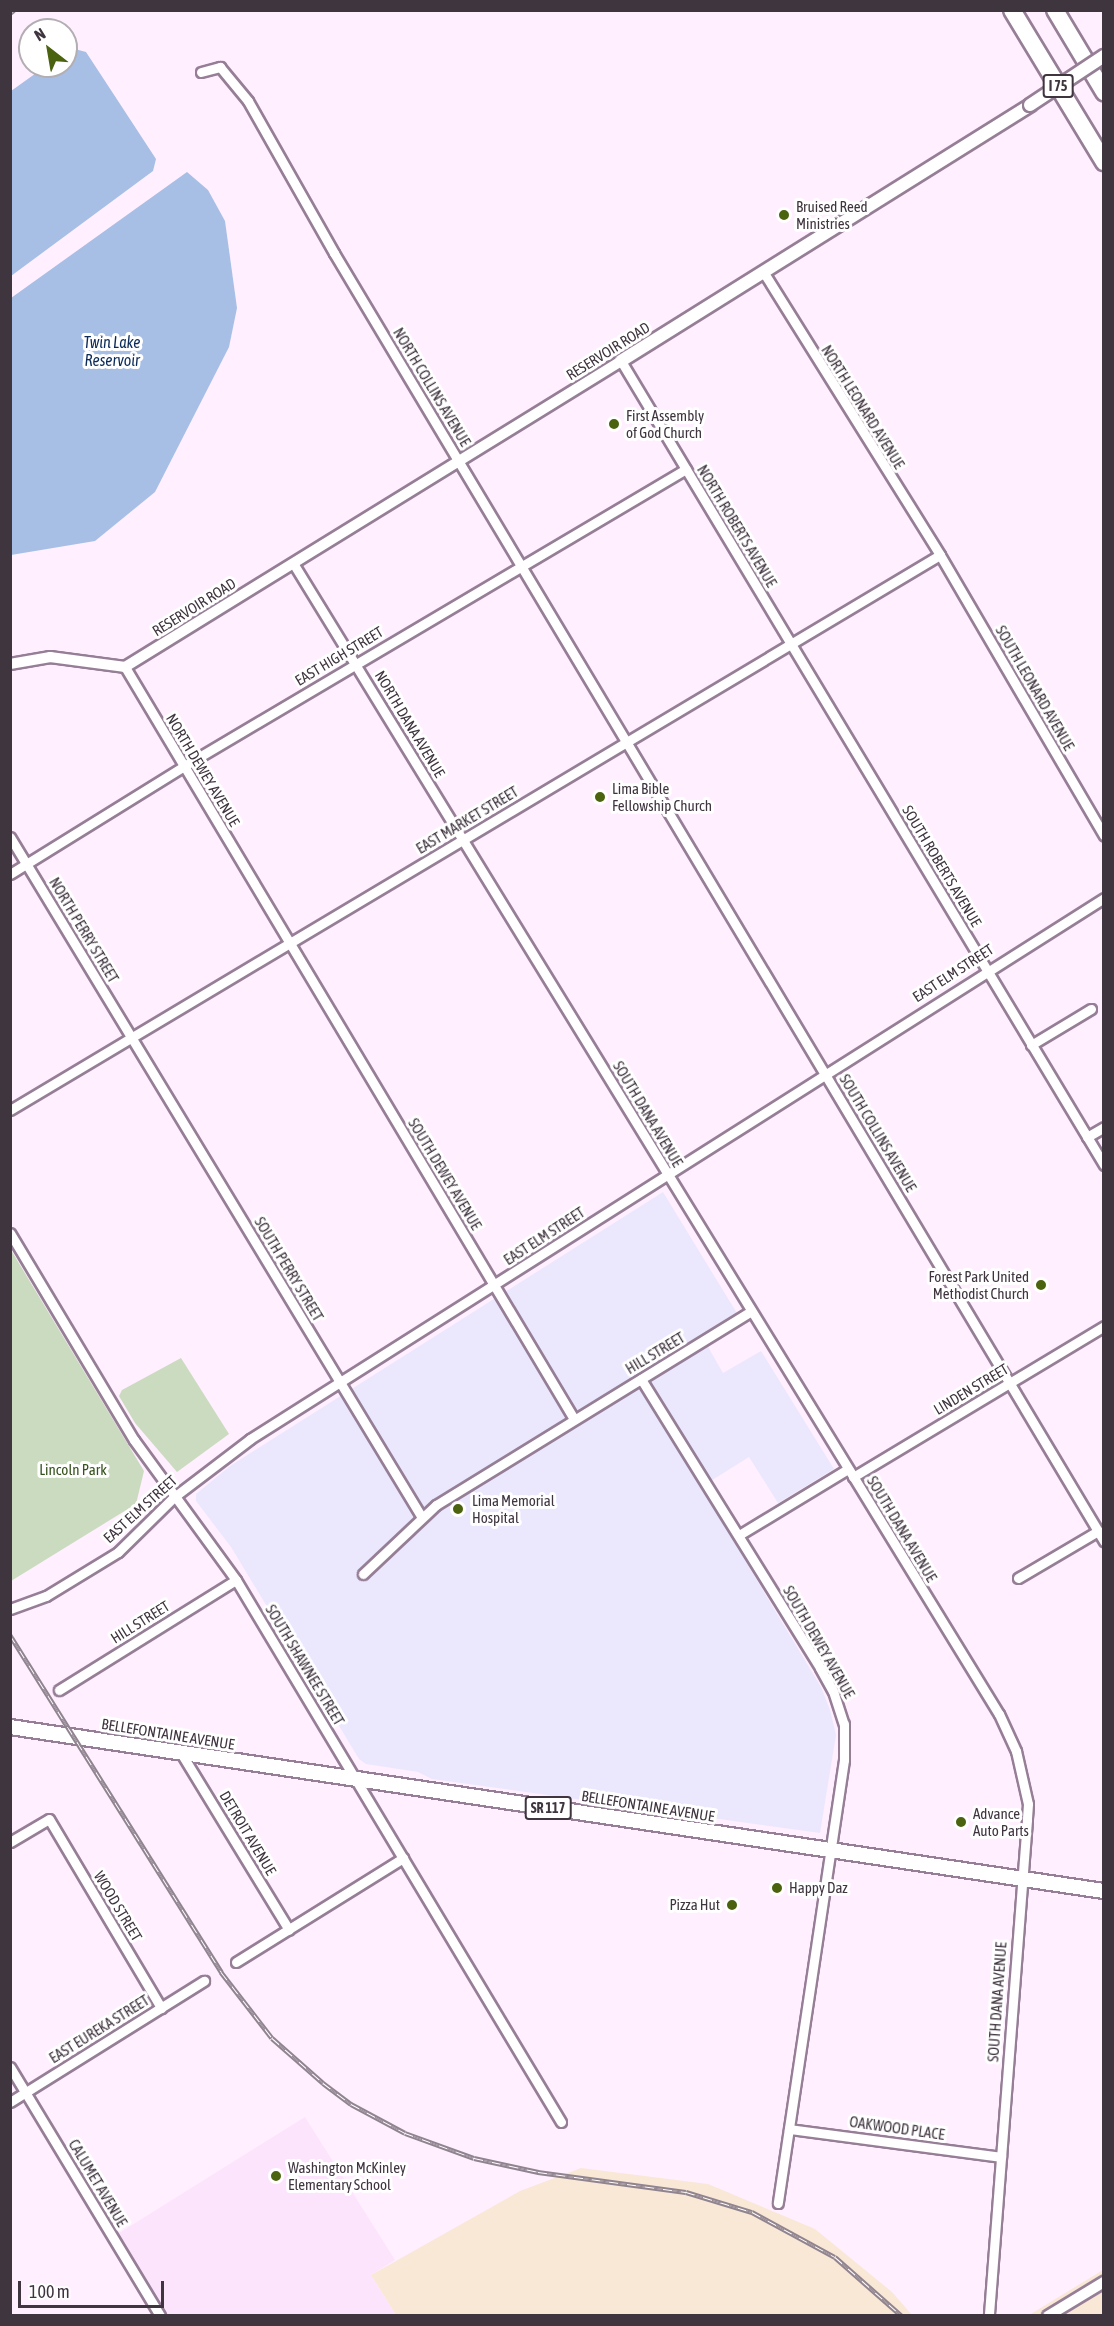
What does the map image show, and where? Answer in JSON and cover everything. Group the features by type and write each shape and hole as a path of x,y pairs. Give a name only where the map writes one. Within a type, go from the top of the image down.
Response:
{"highway":[{"name":"I 75","path":"1012,10 1104,162"},
{"name":"I 75","path":"1055,10 1104,92"}],"main road":[{"name":"RESERVOIR ROAD","path":"621,361 764,273 1104,56"},
{"name":"BELLEFONTAINE AVENUE","path":"10,1727 1104,1891"}],"street":[{"name":"NORTH COLLINS AVENUE","path":"201,72 217,66 223,68 248,101 459,461 628,741"},
{"name":"NORTH LEONARD AVENUE","path":"764,273 940,555"},
{"name":"RESERVOIR ROAD","path":"125,667 621,361"},
{"name":"NORTH ROBERTS AVENUE","path":"621,361 791,644"},
{"name":"EAST HIGH STREET","path":"10,874 184,766 686,469"},
{"name":"EAST MARKET STREET","path":"10,1110 940,555"},
{"name":"SOUTH LEONARD AVENUE","path":"940,555 1104,837"},
{"name":"NORTH DANA AVENUE","path":"293,563 463,840"},
{"name":"SOUTH ROBERTS AVENUE","path":"791,644 1104,1165"},
{"path":"10,664 33,658 125,667"},
{"name":"NORTH DEWEY AVENUE","path":"125,667 290,943"},
{"name":"SOUTH COLLINS AVENUE","path":"628,741 1104,1541"},
{"name":"NORTH PERRY STREET","path":"10,837 132,1038"},
{"name":"SOUTH DANA AVENUE","path":"463,840 1012,1742 1028,1804 989,2316"},
{"name":"EAST ELM STREET","path":"10,1609 46,1596 118,1552 174,1497 229,1453 494,1286 986,969 1104,898"},
{"name":"SOUTH DEWEY AVENUE","path":"290,943 574,1419"},
{"path":"1031,1045 1091,1009"},
{"name":"SOUTH PERRY STREET","path":"132,1038 421,1516"},
{"path":"1087,1137 1104,1127"},
{"name":"SOUTH SHAWNEE STREET","path":"10,1233 134,1440 236,1580 561,2122"},
{"name":"HILL STREET","path":"421,1516 751,1311"},
{"name":"LINDEN STREET","path":"739,1535 1009,1383 1104,1326"},
{"name":"SOUTH DEWEY AVENUE","path":"641,1379 820,1668 840,1710 844,1760 778,2203"},
{"path":"363,1574 421,1516"},
{"path":"1018,1578 1098,1531"},
{"name":"HILL STREET","path":"59,1690 236,1580"},
{"name":"DETROIT AVENUE","path":"181,1753 289,1930"},
{"name":"WOOD STREET","path":"10,1842 49,1819 161,2008"},
{"path":"236,1962 403,1858"},
{"name":"EAST EUREKA STREET","path":"10,2102 204,1981"},
{"name":"CALUMET AVENUE","path":"10,2067 160,2316"},
{"name":"OAKWOOD PLACE","path":"789,2129 1001,2157"},
{"path":"1048,2316 1104,2282"}],"shaded area":[{"name":"Lima Memorial Hospital","path":"663,1192 743,1323 707,1345 723,1373 761,1351 834,1469 778,1503 749,1457 701,1487 821,1687 830,1710 836,1735 820,1833 432,1779 418,1772 366,1764 359,1759 231,1547 196,1501 196,1494 230,1466"},
{"name":"Washington McKinley Elementary School","path":"305,2117 395,2260 371,2275 396,2315 166,2315 116,2235"},
{"path":"581,2168 708,2184 815,2229 892,2292 912,2315 396,2315 371,2275 520,2191"},
{"path":"1103,2270 1103,2315 1029,2315"}],"green space":[{"name":"Lincoln Park","path":"11,1250 144,1471 136,1504 11,1581"},
{"path":"181,1358 229,1434 177,1472 135,1423 119,1396 122,1390"}],"water":[{"path":"78,50 86,52 156,159 153,171 11,276 11,91 29,78 78,78"},
{"name":"Twin Lake Reservoir","path":"187,172 208,190 225,221 237,308 229,347 155,492 95,541 11,555 11,298"}],"railway":[{"path":"10,13 14,10"},
{"path":"10,1635 221,1972 272,2038 323,2083 351,2104 405,2133 474,2158 538,2172 686,2192 752,2212 835,2257 902,2316"}],"place":[{"name":"Bruised Reed Ministries","path":"784,215"},
{"name":"First Assembly of God Church","path":"614,424"},
{"name":"Lima Bible Fellowship Church","path":"600,797"},
{"name":"Forest Park United Methodist Church","path":"1041,1285"},
{"name":"Lima Memorial Hospital","path":"458,1509"},
{"name":"Advance Auto Parts","path":"961,1822"},
{"name":"Happy Daz","path":"777,1888"},
{"name":"Pizza Hut","path":"732,1905"},
{"name":"Washington McKinley Elementary School","path":"276,2176"}]}
